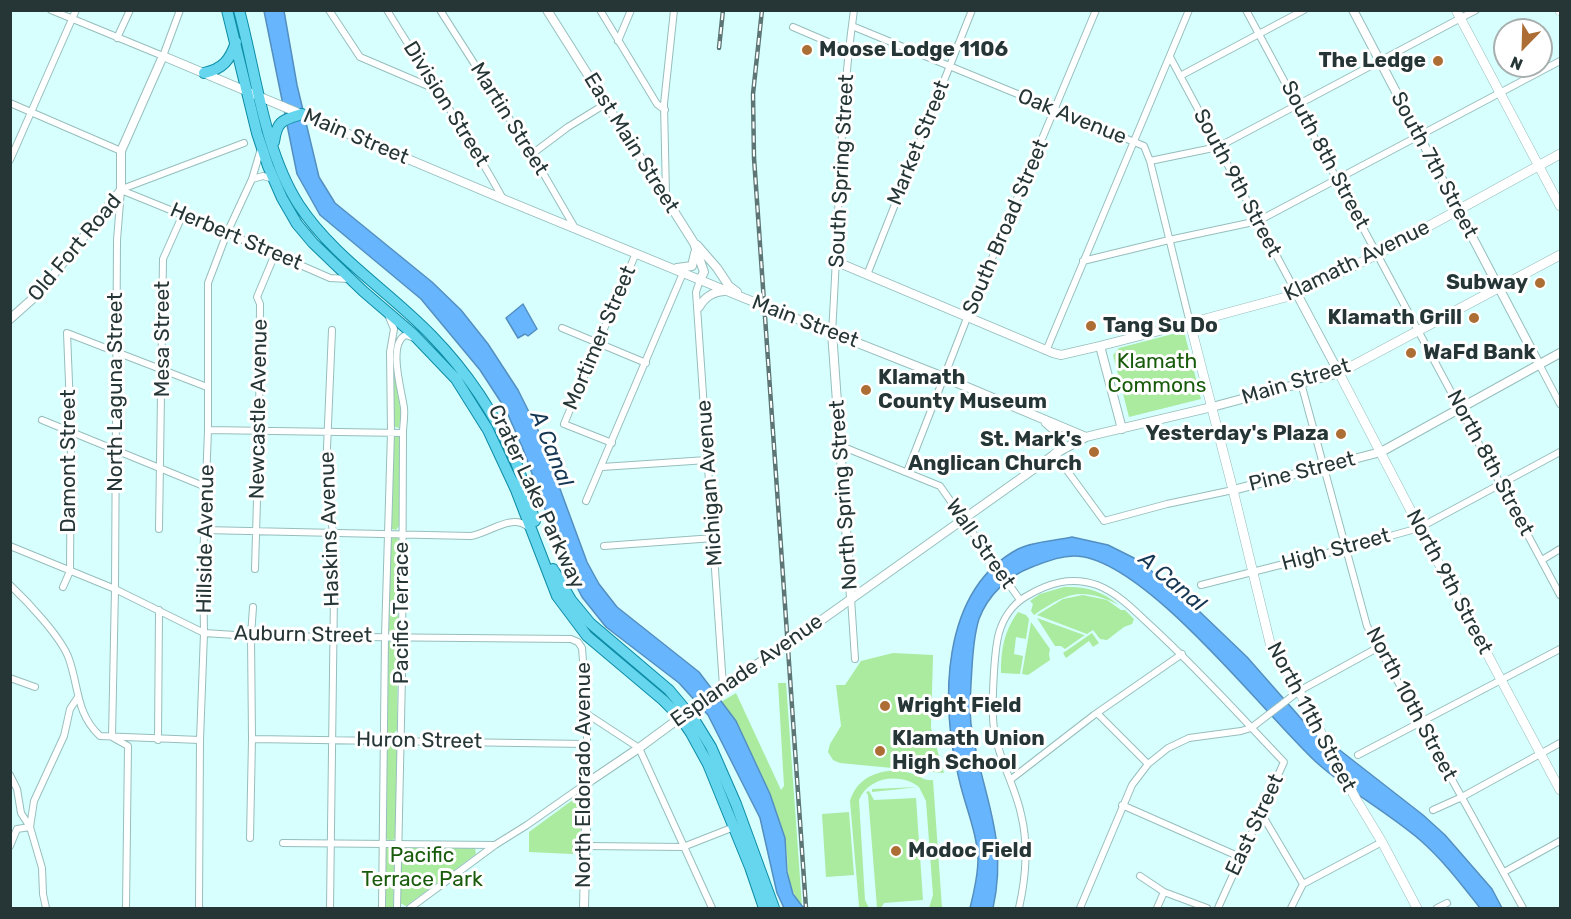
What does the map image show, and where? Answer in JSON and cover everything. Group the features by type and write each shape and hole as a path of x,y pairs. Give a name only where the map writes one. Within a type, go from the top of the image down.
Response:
{"main road":[{"name":"Crater Lake Parkway","path":"227,10 261,143 274,179 297,224 313,243 418,339 456,380 488,430 516,490 556,596 587,636 663,700 689,712 764,909"},
{"name":"Crater Lake Parkway","path":"239,10 259,96 280,168 298,203 316,229 335,250 431,335 474,384 516,461 541,542 555,574 571,600 590,623 669,690 689,712 711,747 736,804 774,909"},
{"path":"1458,15 1560,206"},
{"path":"204,73 217,70 226,63 232,55 236,41"},
{"path":"274,145 276,129 280,122 288,118 306,116"},
{"name":"Klamath Avenue","path":"1190,323 1297,294 1378,254 1560,154"},
{"name":"Main Street","path":"1339,373 1560,255"},
{"name":"North 11th Street","path":"1190,323 1270,642 1417,909"},
{"name":"North 9th Street","path":"1339,373 1382,452 1419,528 1560,790"}],"street":[{"name":"Main Street","path":"51,10 503,199 726,291 944,377 1086,437 1212,407 1339,373"},
{"path":"10,160 76,10"},
{"path":"117,38 130,10"},
{"path":"163,56 180,10"},
{"path":"329,10 360,57 435,89"},
{"name":"Division Street","path":"387,10 435,89 468,137 503,199"},
{"name":"Martin Street","path":"441,10 532,154 575,228"},
{"name":"East Main Street","path":"547,10 666,195 694,243 704,272 700,280"},
{"path":"600,10 657,104 665,110"},
{"path":"618,41 631,10"},
{"path":"666,195 665,110 674,10"},
{"name":"South Spring Street","path":"832,332 840,174 854,10"},
{"name":"Market Street","path":"867,275 972,10"},
{"name":"South Broad Street","path":"907,472 968,318 1096,10"},
{"path":"1046,351 1189,10"},
{"name":"South 8th Street","path":"1246,10 1418,332"},
{"path":"1180,76 1304,10"},
{"name":"South 7th Street","path":"1353,10 1539,364"},
{"name":"Oak Avenue","path":"852,26 1144,146 1150,161 1218,147 1381,62 1458,15 1476,10"},
{"path":"793,27 849,51"},
{"name":"North Laguna Street","path":"112,737 116,590 117,240 122,190 121,151 163,56"},
{"name":"South 9th Street","path":"1170,57 1339,373"},
{"path":"1083,261 1258,221 1560,61"},
{"path":"10,103 121,151"},
{"path":"532,154 607,103"},
{"name":"Old Fort Road","path":"12,317 38,294 122,190 244,143"},
{"name":"Hillside Avenue","path":"199,909 200,740 208,430 208,283 252,179 260,157 261,143"},
{"path":"1150,161 1190,323"},
{"path":"252,179 263,176 274,179"},
{"name":"Herbert Street","path":"122,190 330,278 352,280"},
{"name":"Mesa Street","path":"159,529 163,259 183,214"},
{"path":"671,267 688,268 692,266 696,256 694,243"},
{"path":"694,243 717,268 729,286 744,298"},
{"name":"Mortimer Street","path":"612,443 564,424 636,253"},
{"name":"Newcastle Avenue","path":"255,569 260,304 257,297 275,254"},
{"name":"Klamath Avenue","path":"837,262 1046,351 1061,354 1190,323"},
{"path":"586,501 684,273"},
{"name":"Michigan Avenue","path":"700,280 696,292 699,307 707,460 714,538 719,689"},
{"path":"699,307 715,291 726,291"},
{"name":"Pacific Terrace","path":"382,909 385,636 391,432 390,352 394,328 386,310"},
{"path":"562,328 646,363"},
{"name":"Haskins Avenue","path":"330,909 333,534 326,472 332,330"},
{"name":"North Spring Street","path":"832,332 855,659"},
{"name":"North 8th Street","path":"1418,332 1560,595"},
{"name":"Damont Street","path":"63,587 70,571 71,432 67,333 117,351"},
{"name":"Pacific Terrace","path":"397,909 402,741 402,534 405,412 396,353 401,337 406,335 418,339"},
{"path":"1100,346 1122,429"},
{"path":"117,351 207,387"},
{"name":"Pine Street","path":"1057,453 1104,521 1382,452 1560,353"},
{"path":"1539,364 1560,404"},
{"name":"North 10th Street","path":"1300,383 1325,465 1367,626 1523,909"},
{"path":"1040,418 1059,434 1062,443 1057,453"},
{"path":"42,420 206,487"},
{"path":"208,430 403,433"},
{"name":"Esplanade Avenue","path":"410,909 495,845 639,748 719,689 963,518 1057,453 1086,437"},
{"name":"Wall Street","path":"841,446 940,486 1020,600"},
{"name":"High Street","path":"1201,585 1419,528 1560,452"},
{"path":"602,467 707,460"},
{"path":"204,530 471,536 511,522 521,522 532,532"},
{"path":"604,546 714,538"},
{"name":"Auburn Street","path":"10,546 116,590 204,633 250,636 570,639 578,642"},
{"path":"1542,560 1560,549"},
{"path":"1019,909 1027,855 1021,814 1010,780 1000,759 994,727 999,634 1010,611 1020,600 1041,587 1070,580 1099,586 1118,597 1182,654 1251,728"},
{"path":"10,585 53,632 69,657 78,697 89,725 100,736 200,740"},
{"path":"250,838 252,739 250,636 253,607"},
{"path":"158,740 159,610"},
{"name":"North Eldorado Avenue","path":"578,642 582,648 587,714 584,909"},
{"path":"1080,909 1122,806 1132,785 1148,764 1168,748 1189,738 1251,728 1299,691 1379,648"},
{"path":"1358,755 1560,649"},
{"path":"1010,780 1097,713 1182,654"},
{"path":"10,678 35,687"},
{"path":"30,827 34,801 60,746 70,709 78,697"},
{"path":"1097,713 1148,764"},
{"path":"587,714 639,748 712,909"},
{"name":"East Street","path":"1218,909 1284,762 1251,728"},
{"path":"112,737 128,746 126,909"},
{"name":"Huron Street","path":"252,739 586,744"},
{"path":"1433,810 1462,797 1560,743"},
{"path":"10,775 17,789 21,813 30,827 42,868 46,909"},
{"path":"1122,806 1240,857"},
{"path":"1261,813 1303,884"},
{"path":"10,846 17,829 30,827"},
{"path":"586,846 683,847 734,827"},
{"path":"1504,872 1560,841"},
{"path":"1291,909 1303,884 1382,842"},
{"path":"283,843 495,845"},
{"path":"1140,876 1164,892 1207,909"},
{"path":"1157,909 1164,892"},
{"path":"1437,909 1447,903"}],"green space":[{"name":"Klamath Commons","path":"1184,331 1201,399 1129,417 1113,355 1119,348"},
{"path":"393,372 401,413 399,428 392,426"},
{"path":"393,435 398,435 400,439 399,526 396,530 390,526"},
{"path":"392,537 397,537 400,541 398,629 396,632 390,632 388,629 389,541"},
{"path":"1064,587 1093,590 1119,605 1095,596 1075,595 1056,601 1034,615 1031,611 1033,604 1030,601 1040,594"},
{"path":"1083,595 1107,600 1121,610 1125,610 1134,619 1132,624 1107,640 1100,639 1093,630 1087,634 1037,615 1063,599"},
{"path":"1018,612 1029,619 1026,639 1016,637 1014,654 1023,656 1020,674 1001,673 1004,641 1009,626"},
{"path":"1037,618 1085,635 1065,649 1055,646"},
{"path":"1031,622 1050,649 1050,660 1028,675 1022,674"},
{"path":"1092,633 1099,643 1093,647 1089,641 1066,658 1063,653"},
{"path":"390,641 398,645 397,730 394,733 386,730 387,644"},
{"name":"Wright Field","path":"893,653 933,655 931,728 944,773 840,763 833,760 828,752 841,726 836,685 845,685 861,661"},
{"path":"778,683 786,683 802,906 789,880 784,836 772,800 749,750 721,702 736,693 781,790 784,786"},
{"path":"389,744 395,744 398,747 396,837 393,840 385,837 386,747"},
{"path":"888,771 907,772 933,780 942,908 929,908 933,895 926,801 919,787 903,779 894,778 885,779 870,786 859,800 865,900 869,908 859,906 850,801 864,780"},
{"path":"919,787 872,792 872,789"},
{"name":"Modoc Field","path":"869,791 874,800 916,798 923,900 884,903 881,908 877,908 866,792"},
{"path":"574,799 580,800 581,803 582,840 573,841 573,854 529,852 529,832"},
{"path":"849,812 854,875 826,877 822,814"},
{"name":"Pacific Terrace Park","path":"400,846 475,848 476,854 406,906 400,903"},
{"path":"388,847 395,850 393,908 385,907 385,849"}],"water":[{"path":"264,11 284,11 297,85 319,177 335,203 432,282 461,310 488,344 518,390 539,432 587,562 599,584 617,607 699,672 736,721 770,794 785,838 787,872 793,894 802,906 808,908 784,908 777,893 760,818 708,715 679,683 606,627 582,597 565,564 523,449 506,410 480,370 421,299 320,215 297,174"},
{"path":"523,304 537,329 528,336 525,334 518,338 506,318"},
{"path":"1072,537 1108,545 1134,558 1176,589 1247,657 1305,723 1423,815 1445,835 1492,889 1502,908 1480,908 1444,864 1420,840 1316,762 1201,641 1134,581 1102,563 1074,556 1047,561 1007,581 993,594 979,619 973,649 970,717 975,749 992,815 998,859 993,908 970,908 977,872 977,849 959,779 949,717 952,652 960,620 973,592 992,568 1024,546"}],"railway":[{"path":"719,48 723,10"},
{"path":"762,10 753,94 754,158 806,908"}],"place":[{"name":"Moose Lodge 1106","path":"807,50"},
{"name":"The Ledge","path":"1438,61"},
{"name":"Subway","path":"1540,283"},
{"name":"Klamath Grill","path":"1474,318"},
{"name":"Tang Su Do","path":"1091,326"},
{"name":"WaFd Bank","path":"1411,353"},
{"name":"Klamath County Museum","path":"866,390"},
{"name":"Yesterday's Plaza","path":"1341,434"},
{"name":"St. Mark's Anglican Church","path":"1094,452"},
{"name":"Wright Field","path":"885,706"},
{"name":"Klamath Union High School","path":"880,751"},
{"name":"Modoc Field","path":"896,851"}],"water label":[{"name":"A Canal","path":"551,449"},
{"name":"A Canal","path":"1172,582"}]}
